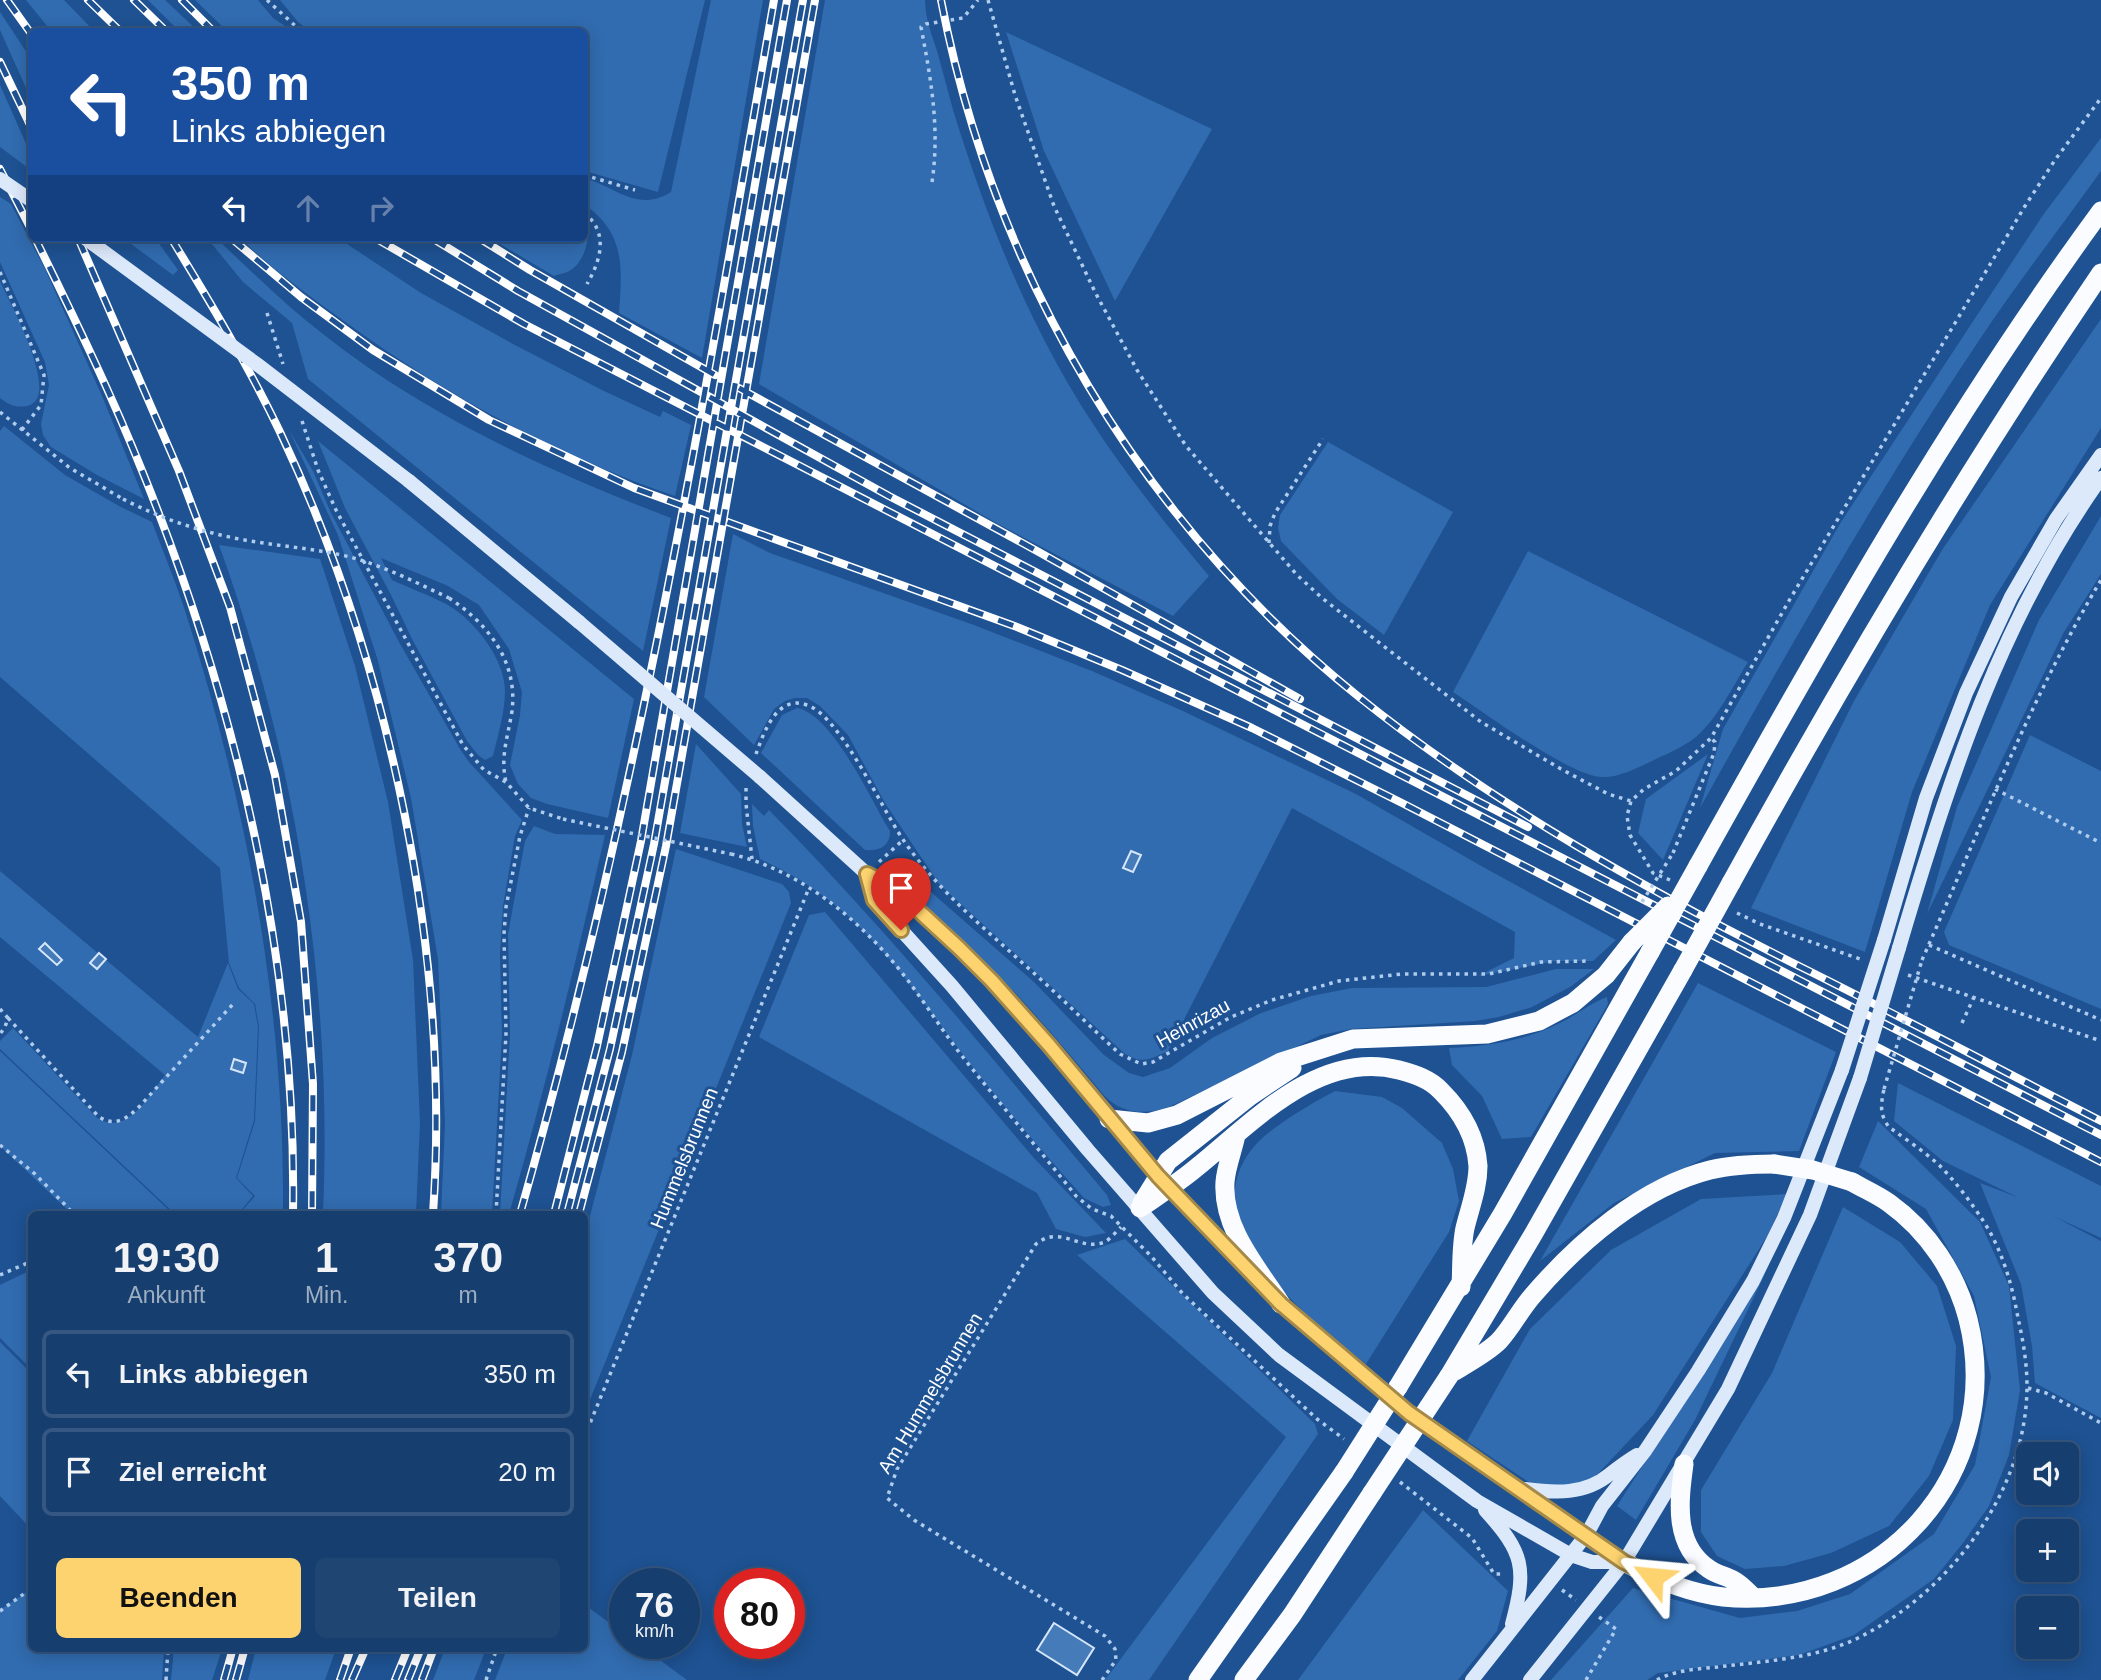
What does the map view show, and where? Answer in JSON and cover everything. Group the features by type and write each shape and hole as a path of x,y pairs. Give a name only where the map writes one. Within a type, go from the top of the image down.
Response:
{"highway":[{"path":"1109,1119 1148,1124 1177,1115 1281,1062 1353,1039 1487,1034 1539,1021 1573,1003 1606,975 1698,866 1845,605 1945,439 2101,211"},
{"path":"1244,1680 1292,1615 1449,1376 1534,1233 1877,625 1978,460 2101,273"},
{"path":"1198,1680 1344,1472 1461,1287 1650,952 1680,887"},
{"path":"1164,1182 1168,1161 1180,1150 1250,1096 1319,1050"},
{"path":"1140,1208 1164,1182 1236,1135 1287,1096 1315,1080 1341,1070 1393,1068 1416,1074 1437,1086 1466,1121 1474,1142 1478,1167 1474,1199 1465,1229 1461,1287"},
{"path":"1236,1135 1225,1182 1228,1213 1233,1228 1281,1304"},
{"path":"1449,1376 1498,1342 1532,1296 1564,1261 1637,1203 1675,1183 1710,1170 1746,1164 1774,1164 1813,1170 1852,1182 1889,1202 1917,1228 1943,1259 1962,1297 1972,1338 1975,1369 1972,1419 1966,1444 1941,1495 1927,1514 1896,1545 1841,1578 1814,1588 1754,1598 1723,1597 1677,1587 1624,1562"},
{"path":"1684,1464 1679,1512 1688,1544 1706,1568 1733,1580 1754,1598"}],"main road":[{"path":"0,179 28,198"},
{"path":"90,242 409,481 760,777 867,874 892,886 959,948 1024,1017 1164,1182 1281,1304 1409,1413 1624,1562"},
{"path":"1472,1680 1587,1534 1602,1506 1644,1451 1698,1371 1753,1281 1784,1218 1842,1070 1926,798 1966,693 2011,597 2056,519 2101,455"},
{"path":"1530,1680 1624,1562 1728,1389 1805,1226 1860,1078 1944,803 1974,721 1998,665 2060,542 2101,478"},
{"path":"867,874 874,900 959,994 1088,1150 1213,1293 1279,1356 1477,1501 1571,1555 1592,1562 1624,1562"},
{"path":"1520,1489 1550,1492 1580,1490 1609,1475 1621,1464 1644,1451"},
{"path":"1477,1501 1508,1536 1518,1558 1521,1573 1520,1595 1510,1633"}],"path":[{"path":"267,0 298,28"},
{"path":"932,182 936,153 934,98 922,27 926,23 963,18 978,0"},
{"path":"988,0 1035,158 1054,206 1095,292 1137,370 1186,446 1297,575 1322,598 1481,722 1608,794 1630,801"},
{"path":"1680,887 1653,873 1642,856 1630,835 1630,801 1644,789 1676,771 1711,738 1797,587 2018,217 2055,160 2101,98"},
{"path":"588,176 635,190"},
{"path":"587,284 598,261 601,245 600,233 594,221 588,217"},
{"path":"0,272 44,375 41,404 21,431"},
{"path":"267,313 286,373"},
{"path":"0,412 70,468 152,514 242,540 304,547 353,558 449,598 471,613 502,652 510,674 512,710 502,763 506,782"},
{"path":"0,425 6,418"},
{"path":"302,421 318,470 336,510 463,745 484,770 506,782 529,808 563,819 732,854 773,867 809,888 858,927 894,965 962,1056 1076,1196 1092,1209 1111,1216 1151,1256 1183,1294 1317,1419 1349,1443"},
{"path":"1269,543 1270,526 1275,513 1323,439"},
{"path":"1657,1680 1665,1675 1692,1670 1796,1658 1857,1639 1908,1606 1937,1583 1967,1548 1992,1508 2013,1464 2023,1427 2027,1387 2024,1347 2012,1286 1983,1221 1939,1165 1889,1127 1883,1119 1881,1109 1884,1090 1922,960 1995,789 2067,638 2101,580"},
{"path":"777,711 795,703 817,709 841,736 903,840 867,874"},
{"path":"1637,911 1672,853 1714,753 1715,743 1711,738"},
{"path":"1995,789 2101,843"},
{"path":"496,1211 506,1034 506,906 520,836 529,808"},
{"name":"Heinrizau","path":"903,840 937,885 960,907 1120,1054 1141,1064 1153,1062 1231,1017 1272,1000 1339,981 1402,974 1489,974 1541,962 1597,960"},
{"name":"Hummelsbrunnen","path":"588,1428 809,888"},
{"path":"1736,912 1760,924 1871,963"},
{"path":"1929,944 2101,1020"},
{"path":"1906,974 2101,1041"},
{"path":"1962,1023 1974,997"},
{"path":"0,1009 99,1117 118,1122 138,1108 234,1003"},
{"path":"0,1034 8,1018"},
{"path":"0,1145 35,1174 71,1211"},
{"name":"Am Hummelsbrunnen","path":"1101,1680 1116,1660 1115,1649 1105,1636 914,1520 887,1498 897,1469 1036,1244 1047,1236 1088,1244 1105,1242 1140,1208"},
{"path":"0,1275 28,1263"},
{"path":"2027,1387 2046,1393 2101,1423"},
{"path":"1391,1475 1472,1538 1494,1574 1521,1573"},
{"path":"1549,1580 1616,1629 1586,1680"},
{"path":"0,1611 28,1591"},
{"path":"166,1680 168,1652"},
{"path":"486,1680 496,1652"}],"shaded area":[{"path":"26,0 64,0 91,28 49,28"},
{"path":"148,0 165,0 195,28 176,28"},
{"path":"195,0 258,0 273,18 288,28 224,28"},
{"path":"280,0 705,0 658,192 588,172 588,28 306,28"},
{"path":"711,0 763,0 702,358 619,313 621,281 615,240 608,228 588,208 588,179 637,199 659,198 671,192"},
{"path":"825,0 925,0 929,26 975,178 1012,272 1041,334 1073,392 1109,447 1147,500 1209,576 1173,616 998,524 759,384"},
{"path":"0,12 28,54 28,92 0,30"},
{"path":"1006,32 1212,129 1115,301 1044,151"},
{"path":"0,85 28,148 28,168 0,147"},
{"path":"2101,138 2101,171 1989,325 1937,404 1867,517 1700,808 1723,729 1841,522 2043,215"},
{"path":"0,197 11,204 28,236 28,242 31,242 45,269 102,396 144,499 51,447 43,435 41,424 49,385 45,362 0,262"},
{"path":"128,242 158,242 178,270 173,275"},
{"path":"210,242 220,242 309,323 404,391 534,461 671,518 643,651 308,379 292,323 243,282"},
{"path":"244,242 344,242 421,293 513,344 660,417 663,411 691,425 675,496 587,462 462,398 382,348 277,271"},
{"path":"497,242 586,242 576,266 554,276"},
{"path":"0,281 30,346 39,383 38,397 30,405 22,407 14,406 0,398"},
{"path":"2101,319 2101,428 1990,605 1912,792 1865,952 1751,908 1854,701 1942,550"},
{"path":"4,426 65,475 152,522 179,593 228,763 259,912 277,1063 283,1211 242,1211 255,1196 237,1178 255,1121 259,1027 255,1004 239,988 229,963 220,868 0,677 0,431"},
{"path":"289,430 313,471 331,513 399,642 460,749 522,820 515,836 503,906 500,954 502,1034 492,1211 441,1211 445,1123 438,959 411,798 378,661 338,535"},
{"path":"318,441 634,699 608,818 531,798 518,784 510,765 522,692 509,649 479,605 448,586 381,558 392,580 457,611 477,630 494,653 504,679 505,699 493,756 485,760 467,741 345,508"},
{"path":"1328,442 1453,512 1384,635 1337,599 1281,541 1278,528 1280,515"},
{"path":"2101,516 2101,574 2064,632 1927,914 1957,807 2039,620"},
{"path":"733,534 770,553 974,625 1092,671 1183,711 1356,794 1616,940 1593,961 1555,961 1478,976 1514,958 1515,932 1292,808 1168,1051 1146,1060 1131,1057 939,884 885,803 848,735 820,706 807,698 785,701 774,709 754,745 704,697"},
{"path":"219,545 320,559 355,666 388,802 413,960 420,1123 416,1211 323,1211 325,1129 322,1044 304,875 269,708"},
{"path":"1528,551 1748,662 1718,711 1696,737 1632,770 1602,777 1588,774 1549,755 1453,692"},
{"path":"797,708 811,714 824,726 850,760 890,831 888,841 883,847 865,850 761,753 782,715"},
{"path":"2030,735 2101,771 2101,1009 1949,945 1944,932"},
{"path":"696,744 741,794 742,824 747,847 680,833"},
{"path":"1708,754 1663,860 1638,833 1646,799"},
{"path":"752,804 764,816 769,810 900,951 1107,1195 1111,1205 1103,1207 1084,1198 981,1078 900,972 853,920 795,877 760,859 753,826"},
{"path":"534,826 555,834 605,835 560,1025 510,1211 500,1211 510,1034 508,934 525,841"},
{"path":"676,849 782,884 789,892 791,903 588,1405 588,1224 632,1055"},
{"path":"896,858 904,859 911,865 931,892 1034,982 1104,1055 1129,1073 1143,1077 1170,1068 1212,1038 1261,1013 1311,996 1352,988 1486,987 1556,969 1594,969 1570,987 1532,1007 1499,1017 1351,1029 1321,1035 1169,1107 1148,1112 1126,1110 1106,1097 1004,981 951,929 895,880 890,865"},
{"path":"0,871 198,1037 228,963 238,989 254,1004 258,1027 254,1120 236,1178 253,1196 240,1211 172,1211 0,1049 0,1041 13,1028 97,1118 108,1122 118,1122 136,1112 165,1075 0,937"},
{"path":"825,912 1033,1157 1106,1233 1085,1237 1056,1229 1037,1193 759,1037 809,915"},
{"path":"1698,983 1836,1052 1799,1151 1715,1153 1614,1203 1540,1261"},
{"path":"1607,997 1608,1004 1531,1137 1502,1139 1482,1096 1452,1065 1449,1048 1492,1044 1533,1034 1560,1023"},
{"path":"0,1051 170,1211 69,1211 0,1146"},
{"path":"1898,1083 2101,1186 2101,1238 2053,1216 2101,1241 2101,1418 2035,1383 2032,1346 2021,1284 1980,1183 2017,1197 1943,1161 1894,1121"},
{"path":"1335,1091 1382,1097 1402,1108 1442,1143 1453,1169 1459,1201 1449,1232 1366,1364 1289,1298 1265,1270 1246,1240 1236,1209 1237,1179 1252,1149 1279,1125"},
{"path":"1878,1121 1980,1222 2009,1286 2020,1390 2009,1455 1989,1506 1934,1579 1854,1635 1799,1655 1658,1673 1647,1680 1551,1680 1633,1588 1740,1618 1797,1611 1850,1594 1934,1534 1975,1465 1991,1377 1974,1296 1926,1209 1859,1167"},
{"path":"1787,1194 1768,1235 1653,1415 1594,1478 1565,1489 1530,1483 1467,1441 1530,1329 1611,1250 1701,1199"},
{"path":"1843,1207 1900,1242 1937,1286 1956,1346 1953,1420 1929,1476 1889,1526 1831,1553 1784,1566 1745,1569 1717,1556 1701,1532 1701,1490 1772,1373"},
{"path":"1125,1239 1315,1424 1318,1434 1149,1680 1105,1680 1286,1437 1077,1255"},
{"path":"28,1271 28,1366 0,1338 0,1285"},
{"path":"1766,1272 1695,1420 1636,1520 1617,1506"},
{"path":"0,1342 28,1370 28,1526 0,1496"},
{"path":"1423,1510 1508,1591 1497,1631 1458,1680 1298,1680"},
{"path":"28,1591 28,1652 164,1652 162,1680 0,1680 0,1610"},
{"path":"588,1607 609,1622 609,1659 659,1659 687,1680 495,1680 506,1652 588,1652"},
{"path":"174,1652 221,1652 212,1680 171,1680"},
{"path":"255,1652 335,1652 325,1680 248,1680"},
{"path":"444,1652 485,1652 474,1680 433,1680"}],"building":[{"path":"1131,851 1141,855 1133,872 1123,868"},
{"path":"45,943 62,960 57,965 39,949"},
{"path":"99,953 106,959 97,969 90,963"},
{"path":"234,1059 246,1063 243,1073 231,1069"},
{"path":"1054,1623 1094,1648 1077,1675 1037,1650"}],"railway":[{"path":"7,0 28,29"},
{"path":"88,0 117,28"},
{"path":"134,0 163,28"},
{"path":"182,0 210,28"},
{"path":"521,1211 561,1064 632,762 692,458 774,0"},
{"path":"555,1211 597,1046 641,841 787,0"},
{"path":"568,1211 610,1049 654,844 803,0"},
{"path":"580,1211 622,1052 666,846 815,0"},
{"path":"941,0 965,101 998,200 1039,295 1088,386 1145,472 1209,553 1281,628 1359,697 1411,737 1576,846 1690,910 2101,1121"},
{"path":"0,62 28,121"},
{"path":"0,169 28,223"},
{"path":"37,242 105,384 143,473 177,561 233,743 255,836 272,930 292,1119 293,1211"},
{"path":"80,242 179,471 230,607 275,775 301,922 313,1084 312,1211"},
{"path":"173,242 242,358 280,432 319,522 353,616 381,714 404,814 422,915 432,1016 436,1116 433,1211"},
{"path":"236,242 301,297 373,350 489,420 634,488 1017,627 1252,728 2101,1162"},
{"path":"382,242 524,324 2101,1135"},
{"path":"438,242 518,291 889,496 1528,827"},
{"path":"485,242 715,375"},
{"path":"739,388 1300,699"},
{"path":"224,1680 232,1652"},
{"path":"236,1680 244,1652"},
{"path":"340,1680 350,1652"},
{"path":"352,1680 364,1652"},
{"path":"395,1680 406,1652"},
{"path":"408,1680 419,1652"},
{"path":"422,1680 432,1652"}],"route":[{"path":"901,930 874,900 867,874 892,886 992,981 1158,1176 1281,1304 1409,1413 1624,1562 1653,1577"}]}
